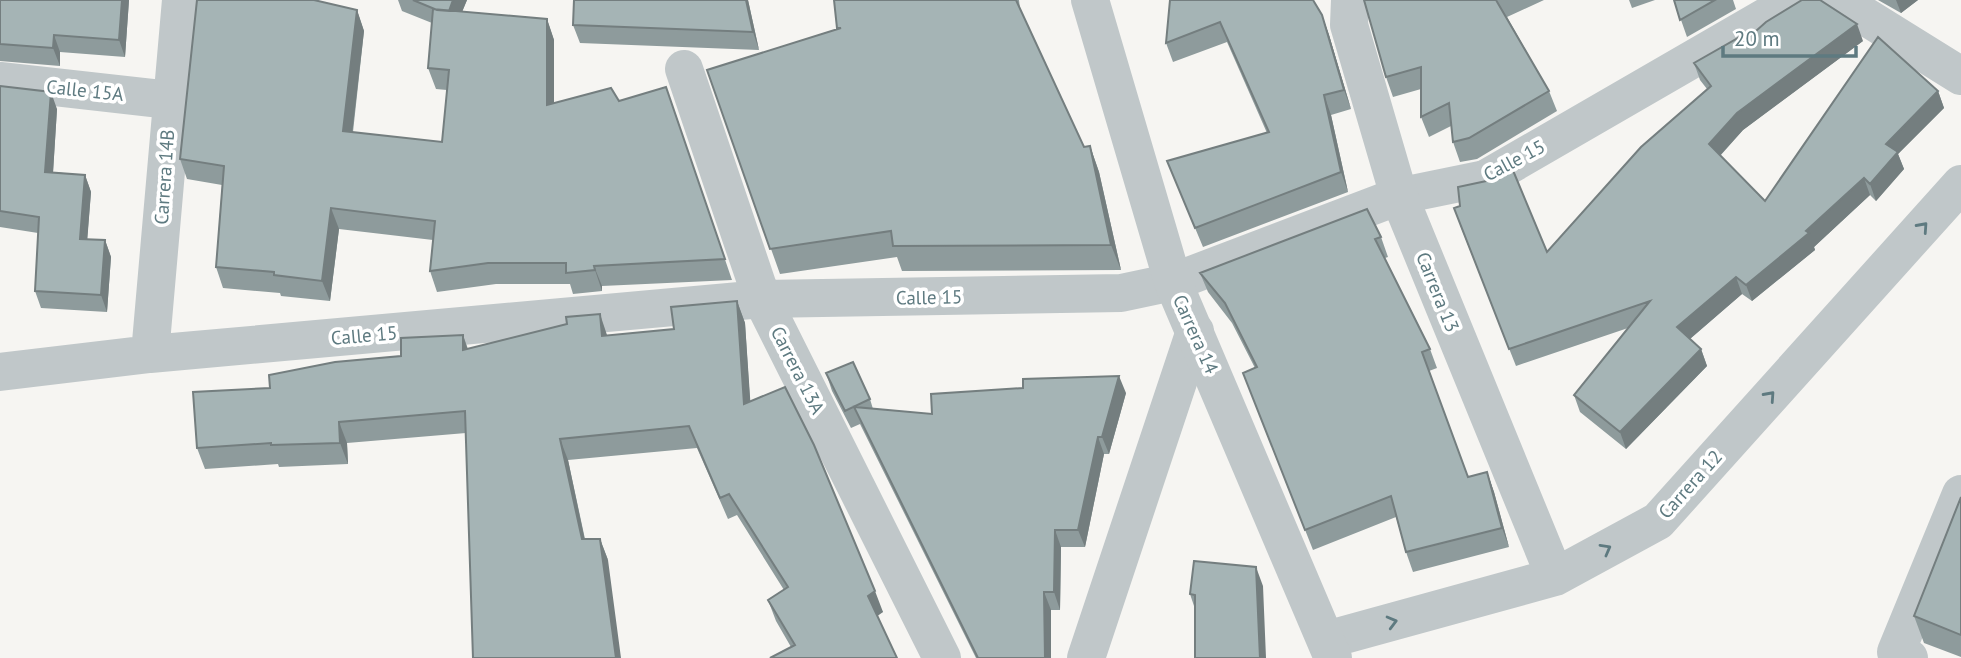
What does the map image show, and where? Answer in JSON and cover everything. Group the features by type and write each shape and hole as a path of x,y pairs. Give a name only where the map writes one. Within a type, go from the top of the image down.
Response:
{"street":[{"name":"Carrera 14B","path":"150,354 170,100 181,0"},
{"name":"Carrera 14","path":"1090,0 1173,282 1329,649"},
{"name":"Carrera 13","path":"1350,0 1349,25 1399,197 1555,577"},
{"name":"Calle 15","path":"0,372 150,354 762,299 1121,293 1173,282 1399,197 1487,178 1795,0"},
{"path":"1839,0 1961,76"},
{"name":"Carrera 13A","path":"684,69 762,299 942,658"},
{"name":"Calle 15A","path":"0,81 170,100"},
{"name":"Carrera 12","path":"1329,649 1555,577 1657,521 1961,184"},
{"path":"1086,658 1195,331"},
{"path":"1903,655 1961,494"}],"building":[{"path":"0,0 122,0 119,40 54,35 53,48 0,44"},
{"path":"197,0 314,0 357,10 343,131 442,142 449,70 428,68 433,9 547,19 547,105 611,88 619,101 666,87 725,259 594,266 595,270 566,273 566,263 488,263 430,271 435,221 331,208 322,281 274,275 274,272 216,267 224,166 180,159"},
{"path":"413,0 453,0 449,11 437,10"},
{"path":"574,0 746,0 753,32 573,25"},
{"path":"834,0 1016,0 1084,147 1090,146 1111,245 893,246 891,231 770,249 707,70 841,28 837,28"},
{"path":"1170,0 1313,0 1322,15 1344,90 1324,95 1341,172 1195,228 1167,161 1269,132 1220,22 1166,43"},
{"path":"1364,0 1496,0 1549,91 1469,138 1453,142 1449,103 1421,117 1421,67 1386,77"},
{"path":"1674,0 1715,0 1680,20"},
{"path":"1802,0 1820,0 1857,24 1737,113 1709,144 1765,201 1878,37 1938,91 1886,144 1898,152 1870,184 1864,178 1806,231 1809,233 1746,285 1736,277 1677,327 1701,349 1620,432 1574,395 1650,301 1509,349 1454,208 1460,206 1458,187 1491,180 1512,168 1547,252 1641,147 1711,86 1694,63 1745,34 1747,39 1766,22"},
{"path":"0,86 51,92 45,172 85,175 80,239 105,240 101,295 35,291 39,217 0,211"},
{"path":"1367,209 1381,237 1375,239 1430,349 1422,352 1468,477 1487,472 1502,528 1406,552 1391,496 1305,530 1243,373 1257,367 1225,303 1200,273"},
{"path":"737,301 744,404 785,387 814,445 875,591 868,596 897,658 770,658 795,645 768,600 788,587 729,494 720,498 689,426 560,439 582,539 600,539 616,658 473,658 465,411 339,422 340,443 271,443 197,448 193,392 270,388 269,375 335,362 401,356 401,338 463,335 463,350 567,324 566,317 600,314 602,336 674,329 671,307"},
{"path":"853,362 870,399 845,411 826,373"},
{"path":"1119,376 1102,437 1098,437 1078,530 1055,530 1054,592 1044,592 1045,658 978,658 854,407 932,414 931,394 1023,388 1023,379"},
{"path":"1961,497 1961,635 1914,616"},
{"path":"1194,561 1256,567 1260,658 1195,658 1195,595 1190,594"}]}
